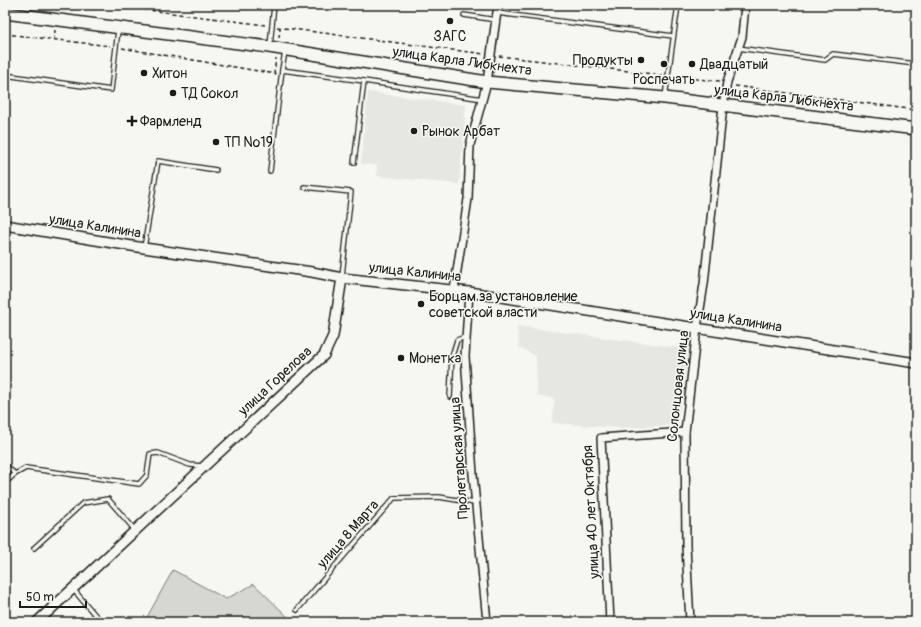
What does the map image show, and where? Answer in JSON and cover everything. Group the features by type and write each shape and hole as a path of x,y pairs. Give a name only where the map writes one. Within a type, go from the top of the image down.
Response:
{"main road":[{"name":"улица Карла Либкнехта","path":"5,13 285,50 487,82 665,98 916,129"}],"street":[{"path":"454,290 468,199 470,146 487,82 498,5"},
{"name":"Солонцовая улица","path":"690,622 686,546 685,432 697,328 704,284 723,106 727,82 742,36 745,5"},
{"name":"улица Калинина","path":"5,225 144,248 312,272 342,278 469,292 916,363"},
{"name":"улица Горелова","path":"37,622 324,355 334,336 342,278"},
{"name":"Пролетарская улица","path":"469,292 465,356 475,503 487,622"},
{"name":"улица 40 лет Октября","path":"610,622 601,438 685,432"}],"lane":[{"path":"269,48 274,5"},
{"path":"665,98 678,5"},
{"path":"464,15 497,17 673,36"},
{"path":"5,75 111,90 119,28"},
{"path":"738,48 825,60 833,54 916,64"},
{"path":"270,171 285,50"},
{"path":"282,72 364,81 483,99"},
{"path":"354,163 364,81"},
{"path":"144,248 158,161 216,170"},
{"path":"304,187 351,192 342,278"},
{"path":"450,397 452,356 457,340 465,337"},
{"path":"5,483 15,474 26,468 139,484 147,475 150,454 158,453 190,465 204,466"},
{"path":"5,465 15,474"},
{"name":"улица 8 Марта","path":"297,610 394,498 439,497 475,503"},
{"path":"34,548 83,503 108,499 135,530"},
{"path":"73,588 101,622"},
{"path":"5,618 9,622"}],"path":[{"path":"109,5 491,55 727,82 736,87 916,110"},
{"path":"5,34 116,47 282,72"}],"shaded area":[{"path":"608,5 668,5 667,12"},
{"name":"Рынок Арбат","path":"368,92 466,105 459,184 377,176 377,165 361,164"},
{"path":"517,326 688,349 677,425 619,428 552,423 555,399 537,396 536,356 519,347"},
{"path":"173,570 226,599 254,584 293,622 148,622 146,619"}],"place":[{"name":"ЗАГС","path":"450,21"},
{"name":"Продукты","path":"641,60"},
{"name":"Роспечать","path":"664,64"},
{"name":"Двадцатый","path":"692,64"},
{"name":"Хитон","path":"144,73"},
{"name":"ТД Сокол","path":"173,93"},
{"name":"Фармленд","path":"132,121"},
{"name":"Рынок Арбат","path":"414,131"},
{"name":"ТП №19","path":"216,142"},
{"name":"Борцам за установление советской власти","path":"421,304"},
{"name":"Монетка","path":"401,358"}]}
